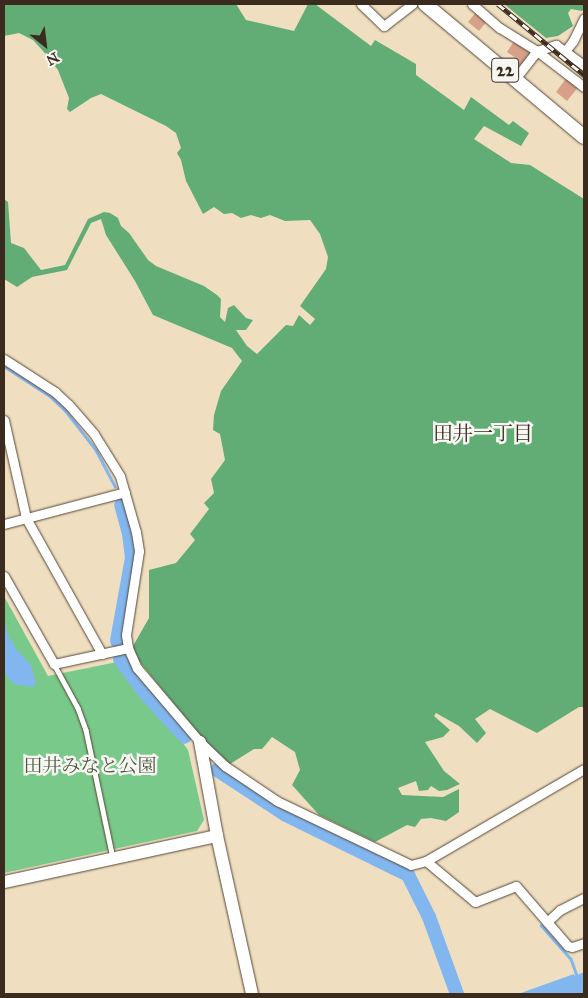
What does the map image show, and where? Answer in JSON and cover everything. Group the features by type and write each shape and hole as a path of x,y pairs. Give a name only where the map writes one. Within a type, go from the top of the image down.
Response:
{"main road":[{"name":"22","path":"425,4 584,137"}],"street":[{"path":"361,4 384,26 412,4"},
{"path":"472,4 500,28 537,52 584,87"},
{"path":"566,50 573,41 584,18"},
{"path":"515,79 537,52 556,45 566,50 584,65"},
{"path":"4,359 55,392 82,418 120,476 139,551 126,635 128,648 137,668 200,742 225,766 277,801 406,864 416,865 584,771"},
{"path":"4,420 26,518 102,654"},
{"path":"4,524 125,492"},
{"path":"4,576 54,664 128,648"},
{"path":"200,742 217,836 252,994"},
{"path":"4,882 217,836"},
{"path":"426,861 475,902 516,886 568,946 572,947 584,943"},
{"path":"547,922 560,910 584,898"}],"lane":[{"path":"54,664 78,708 86,730 113,859"}],"green space":[{"path":"4,4 236,4 246,20 294,31 308,4 315,4 371,46 375,40 416,64 416,75 464,110 471,97 509,125 513,121 529,133 521,146 484,126 474,139 511,163 530,165 584,199 584,707 579,707 537,733 490,709 475,719 486,733 477,743 459,726 436,713 434,716 450,730 443,737 425,742 444,771 460,784 447,790 439,791 431,786 428,790 419,791 416,781 398,788 402,795 443,797 459,789 459,812 446,821 431,818 421,819 415,827 407,825 375,842 319,815 292,785 300,770 295,752 272,737 262,749 254,749 230,764 202,738 139,661 133,646 149,618 149,570 176,563 195,540 190,534 209,509 204,503 214,493 211,479 225,460 220,434 213,430 214,415 221,391 242,361 232,348 153,315 135,281 106,235 101,219 91,223 67,270 32,277 17,287 4,279 4,199 8,202 11,243 24,248 41,270 65,265 88,219 104,212 110,213 118,218 121,226 129,233 148,260 156,266 204,286 217,295 221,299 220,317 225,322 228,308 234,305 246,318 253,320 246,330 236,330 247,346 257,354 286,325 293,326 299,315 310,325 315,319 300,306 326,269 328,257 320,234 310,220 285,221 270,215 261,218 251,215 241,218 232,213 224,214 214,207 203,214 186,181 181,160 177,153 181,148 176,133 166,126 101,94 91,98 70,112 67,109 69,98 58,70 43,51 33,40 19,33 4,36"},
{"path":"504,4 584,4 584,9 582,11 571,9 568,13 573,26 558,36 546,38"},
{"name":"田井みなと公園","path":"4,596 48,676 117,662 184,741 183,743 188,750 204,820 197,831 4,873"}],"water":[{"path":"4,618 8,635 16,649 31,665 36,684 33,687 14,684 7,677 4,667"},
{"path":"584,972 584,994 518,994 574,974 575,976"}],"building":[{"path":"477,11 488,20 479,31 468,22"},
{"path":"514,41 532,52 522,67 517,64 519,60 507,52"},
{"path":"568,76 580,85 567,101 556,92"}],"waterway":[{"path":"4,366 50,396 65,410 96,450 115,486"},
{"path":"117,641 132,558 129,534 121,505"},
{"path":"120,659 145,693 185,737"},
{"path":"217,770 286,815 408,875 429,917 457,994"},
{"path":"541,925 571,959 578,978"}],"railway":[{"path":"498,4 584,75"}],"district":[{"name":"田井一丁目","path":"483,433"}]}
